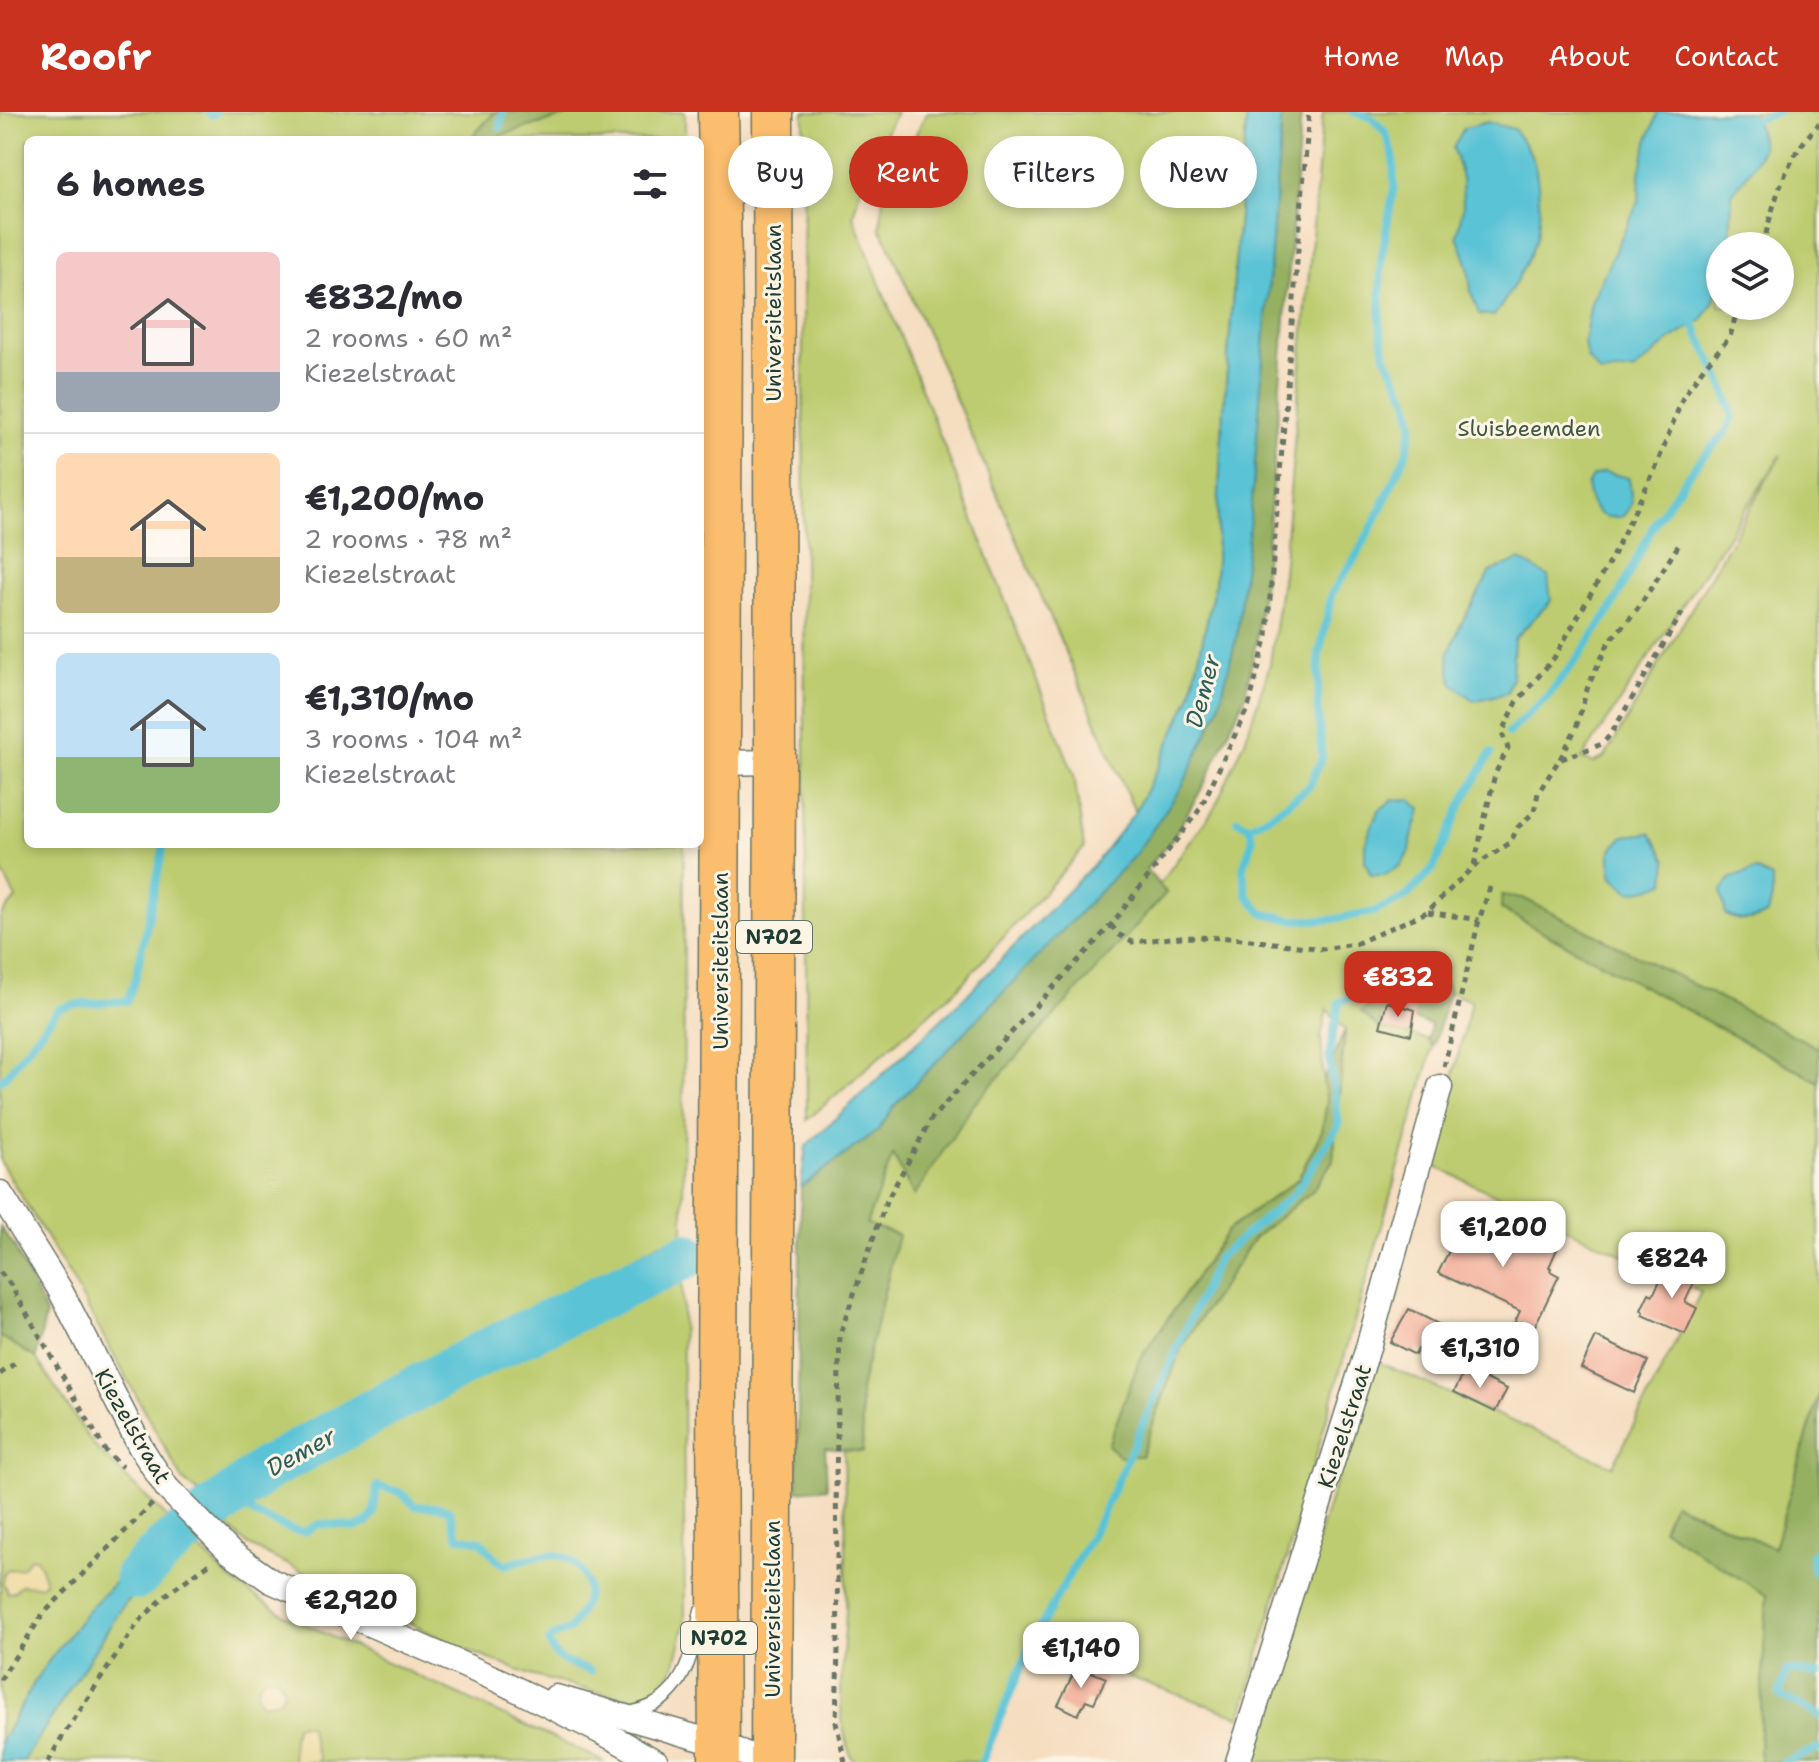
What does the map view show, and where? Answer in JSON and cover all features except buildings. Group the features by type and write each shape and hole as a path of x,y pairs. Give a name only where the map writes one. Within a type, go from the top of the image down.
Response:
{"highway":[{"name":"Universiteitslaan","path":"718,112 722,317 717,1532 719,1753"},
{"name":"Universiteitslaan","path":"769,1762 775,762 773,112"}],"street":[{"path":"720,763 775,762"},
{"name":"Kiezelstraat","path":"1238,1762 1367,1351 1440,1087"},
{"name":"Kiezelstraat","path":"0,1193 59,1288 141,1448 167,1488 168,1500 271,1581 500,1681 656,1762"},
{"name":"Kiezelstraat","path":"500,1681 622,1716 719,1753 769,1762"}],"lane":[{"path":"622,1716 651,1707 664,1699 684,1674 692,1653 717,1532"}],"path":[{"path":"845,1762 836,1722 836,1476 840,1334 886,1202 932,1118 1111,925 1200,809 1249,705 1267,635 1309,112"},
{"path":"1766,232 1775,197 1791,160 1819,124"},
{"path":"1474,866 1495,774 1508,748 1502,733 1517,702 1554,658 1611,559 1656,467 1683,397 1730,337 1734,320"},
{"path":"1111,925 1118,934 1132,942 1181,937 1233,938 1323,949 1355,944 1427,912 1474,866 1510,843 1518,827 1534,812 1538,793 1576,728 1588,686 1609,642 1637,610 1680,543"},
{"path":"1559,760 1602,744 1611,734 1682,613"},
{"path":"1440,1087 1479,920 1492,882"},
{"path":"1427,912 1479,920"},
{"path":"0,1272 10,1284 79,1406"},
{"path":"0,1374 18,1361"},
{"path":"0,1680 43,1614 168,1500"},
{"path":"48,1762 139,1621 226,1548"}],"green space":[{"path":"0,112 495,112 473,136 24,136 24,848 684,848 683,1237 660,1243 315,1427 238,1472 210,1493 198,1492 183,1480 70,1276 0,1161 0,917 16,898 0,868"},
{"path":"495,112 580,112 500,136 473,136"},
{"path":"580,112 685,112 685,136 500,135"},
{"path":"804,112 896,112 884,136 849,136 849,208 855,208 853,216 1074,775 1084,848 957,989 807,1120 804,208 833,208 833,136 804,136"},
{"path":"927,112 1247,112 1245,136 1140,136 1140,208 1240,208 1221,448 1215,584 1191,694 1135,812 880,228 882,208 968,208 968,136 915,136"},
{"path":"1282,112 1301,112 1269,525 1256,642 1244,699 1204,785 1172,839 1146,869 1166,893 973,1105 914,1196 893,1155 866,1224 898,1235 860,1390 863,1452 825,1448 827,1488 797,1491 801,1187 878,1130 894,1106 970,1026 1183,785 1252,501"},
{"name":"Sluisbeemden","path":"1323,112 1819,112 1819,1053 1501,909 1819,1082 1819,1395 1774,1548 1675,1503 1662,1528 1767,1596 1759,1750 1761,1762 1248,1762 1374,1360 1613,1466 1701,1292 1430,1164 1471,1001 1449,992 1443,977 1401,989 1362,1012 1378,1027 1428,1040 1433,1047 1241,1717 1029,1641 983,1762 854,1762 847,1745 841,1707 846,1590 844,1450 863,1451 860,1390 898,1235 866,1225 893,1154 914,1196 973,1105 1166,892 1159,885 1214,809 1245,741 1270,664 1283,573","holes":["1781,455 1605,757 1594,763 1582,759","1327,1009 1345,1030 1333,1160 1313,1190 1254,1238 1182,1346 1141,1456 1139,1361 1228,1230 1298,1179 1322,1131 1327,1102 1321,1036"]},
{"path":"1502,895 1523,898 1819,1048 1819,1082 1501,909"},
{"path":"1443,977 1449,992 1433,1047 1428,1040 1431,1025 1390,1006 1378,1027 1361,1012 1398,989"},
{"path":"1345,1030 1333,1160 1313,1190 1254,1238 1182,1346 1141,1456 1120,1456 1108,1445 1139,1361 1228,1230 1298,1179 1322,1131 1327,1102 1323,1081"},
{"path":"0,1227 14,1246 46,1314 36,1358 0,1336"},
{"path":"682,1277 685,1623 675,1664 655,1692 644,1698 629,1698 530,1675 464,1649 249,1546 227,1526 247,1498 333,1447"},
{"path":"0,1336 36,1358 94,1446 233,1582 287,1616 605,1762 0,1762"},
{"path":"1819,1395 1819,1762 1761,1762 1759,1750 1767,1596 1662,1528 1674,1503 1774,1548"}],"sand":[{"path":"32,1557 37,1559 45,1582 40,1586 21,1585 8,1593 3,1584 4,1574 8,1570 22,1568"},
{"path":"266,1676 276,1676 283,1685 283,1691 278,1701 263,1704 257,1690"},
{"path":"295,1726 309,1726 318,1762 294,1762"}],"water":[{"name":"Demer","path":"1247,112 1282,112 1252,501 1237,635 1218,710 1183,785 1135,855 894,1106 878,1130 801,1187 806,1146 958,1004 1096,862 1135,812 1191,694 1215,584 1221,448 1240,208 1257,208 1257,136 1245,136"},
{"path":"1658,112 1752,112 1763,147 1732,194 1731,232 1706,232 1706,314 1702,320 1672,339 1635,370 1601,374 1587,358 1584,343 1591,302 1639,200 1640,173"},
{"path":"1487,122 1514,129 1531,155 1539,194 1537,234 1530,254 1494,316 1479,314 1471,292 1468,266 1457,236 1463,207 1462,178 1453,148 1464,128"},
{"path":"1604,472 1629,478 1632,504 1623,516 1601,515 1590,500 1587,485 1592,476"},
{"path":"1520,560 1548,576 1551,601 1514,639 1512,677 1507,693 1474,701 1452,683 1448,655 1490,572"},
{"path":"1410,799 1421,809 1410,851 1401,865 1385,875 1371,875 1365,861 1365,844 1378,811 1393,800"},
{"path":"1651,833 1667,860 1665,883 1630,892 1611,875 1611,850 1624,836"},
{"path":"1755,870 1772,878 1768,914 1747,920 1726,915 1721,892 1731,878"},
{"path":"176,1530 188,1543 123,1606 23,1762 0,1762 0,1743 39,1674 86,1612 129,1568"}],"waterway":[{"path":"209,112 212,115 216,112"},
{"path":"500,127 503,112"},
{"path":"1249,827 1273,814 1309,787 1322,757 1318,709 1319,655 1332,593 1377,517 1406,454 1413,423 1408,400 1385,355 1380,324 1381,260 1394,187 1393,154 1385,132 1372,118 1353,112"},
{"path":"1756,120 1778,112"},
{"path":"1508,733 1548,696 1582,652 1613,606 1657,519 1694,467 1725,433 1733,418 1721,382 1694,325"},
{"path":"1237,820 1249,827 1253,838 1243,869 1247,895 1262,913 1294,920 1328,920 1374,912 1406,897 1433,869 1463,801 1491,753"},
{"path":"0,1081 58,1009 75,1004 127,1001 136,977 163,848"},
{"path":"982,1762 1029,1648 1100,1519 1218,1258 1295,1193 1339,1125 1329,1056 1339,1002 1443,967"},
{"name":"Demer","path":"137,1577 165,1548 266,1469 477,1356 686,1256"},
{"path":"232,1496 254,1514 304,1532 319,1524 354,1528 367,1523 374,1513 377,1486 400,1492 415,1506 449,1510 459,1537 481,1541 496,1559 506,1565 544,1555 566,1558 584,1576 586,1599 569,1630 549,1641 559,1658 591,1671"},
{"path":"1819,1547 1812,1554 1813,1570 1819,1574"},
{"path":"1819,1674 1787,1670 1779,1695 1819,1715"},
{"path":"1785,1762 1819,1748"}]}
